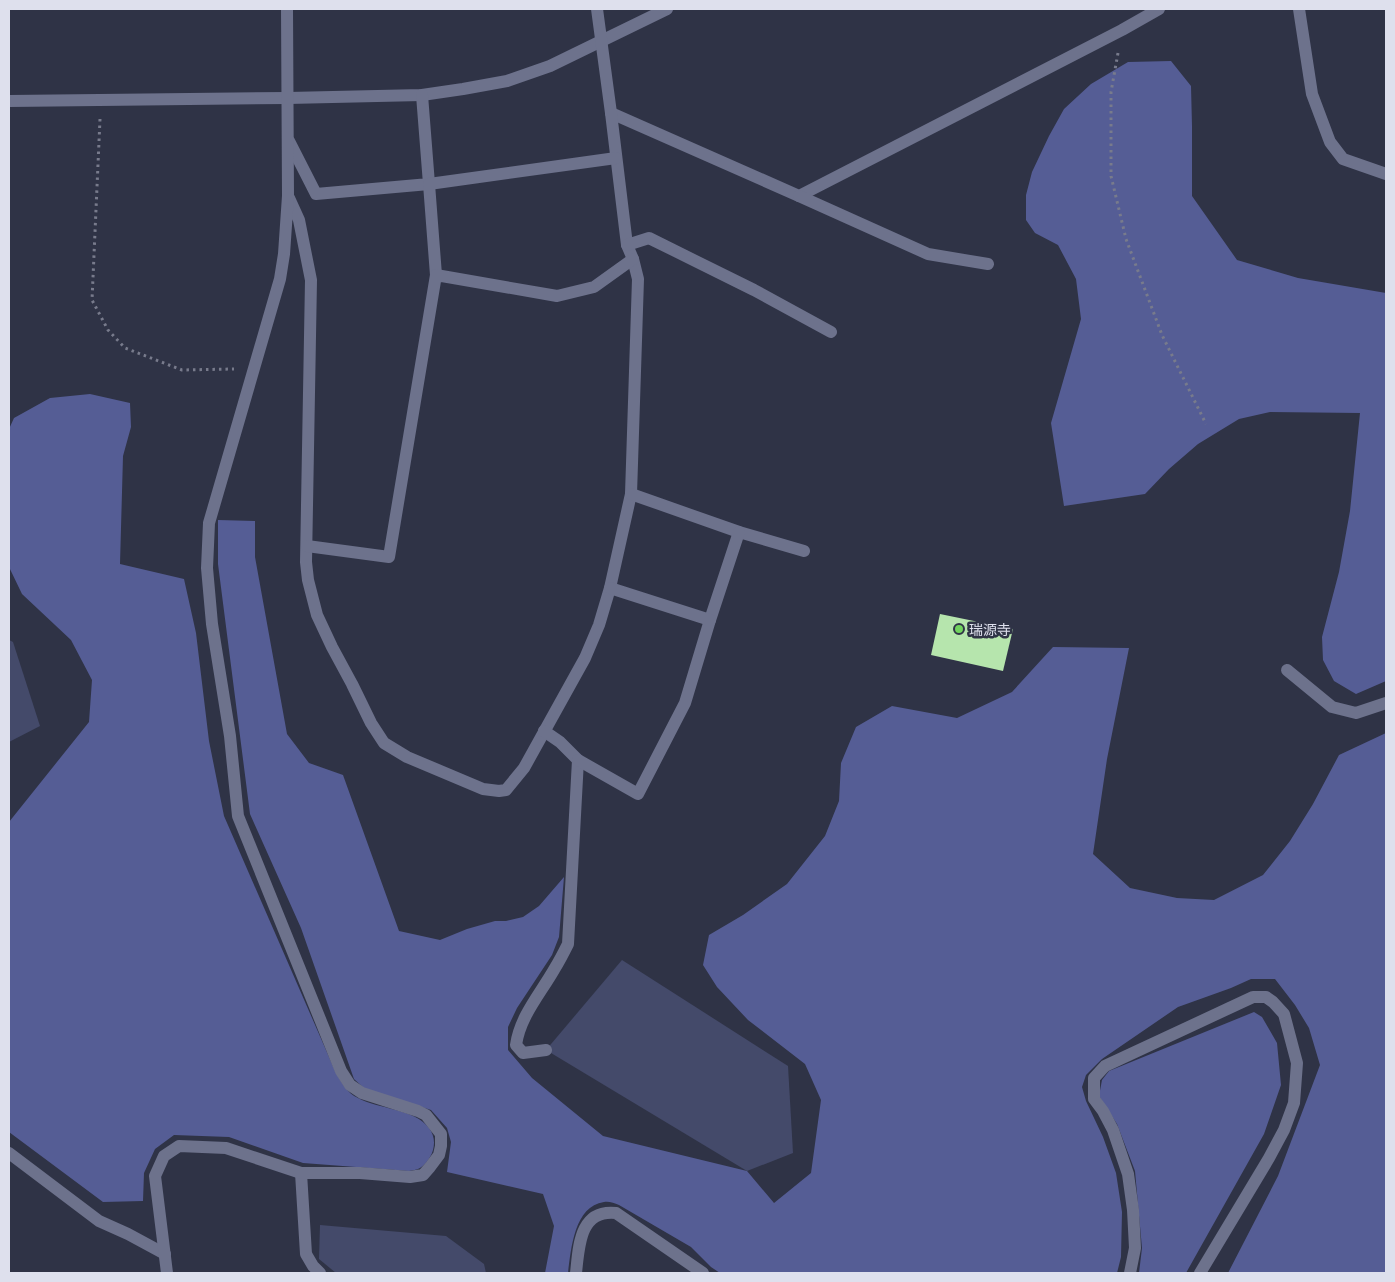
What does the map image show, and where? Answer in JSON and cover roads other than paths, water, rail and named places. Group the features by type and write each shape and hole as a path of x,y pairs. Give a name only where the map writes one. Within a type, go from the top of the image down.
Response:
{"street":[{"path":"167,1273 155,1176 164,1156 179,1146 226,1148 301,1173 360,1173 410,1177 423,1174 439,1155 442,1146 441,1134 433,1122 426,1116 418,1111 362,1093 350,1085 341,1071 238,816 230,736 212,624 207,568 209,523 280,279 284,254 288,196 287,9"},
{"path":"288,196 299,220 311,280 307,546 308,580 317,615 380,739 407,757 483,789 506,790 524,768 585,658 599,625 610,588 630,494 638,280 634,259 626,245 612,113 597,9"},
{"path":"9,101 422,95 507,81 550,66 667,9"},
{"path":"798,196 1122,30 1159,9"},
{"path":"1299,9 1312,94 1330,142 1343,158 1386,174"},
{"path":"307,546 389,557 436,275 422,95"},
{"path":"612,113 928,254 988,264"},
{"path":"288,138 316,194 429,184 616,158"},
{"path":"626,245 649,238 754,290 831,332"},
{"path":"436,275 557,296 594,287 634,259"},
{"path":"630,494 739,532 804,551"},
{"path":"544,730 560,742 578,760 638,794 686,703 710,620 739,532"},
{"path":"610,588 710,620"},
{"path":"1287,670 1332,707 1356,713 1386,703"},
{"path":"546,1050 523,1052 516,1044 518,1031 526,1014 556,968 568,944 578,760"},
{"path":"1130,1273 1135,1248 1133,1210 1128,1174 1113,1130 1094,1099 1094,1078 1104,1066 1253,997 1266,998 1273,1002 1284,1014 1297,1063 1294,1104 1284,1130 1200,1273"},
{"path":"9,1153 99,1221 128,1234 164,1254"},
{"path":"301,1173 306,1254 320,1273"},
{"path":"576,1273 580,1238 584,1230 594,1218 608,1212 616,1213 703,1273"}],"place":[{"name":"瑞源寺","path":"959,629"}]}
